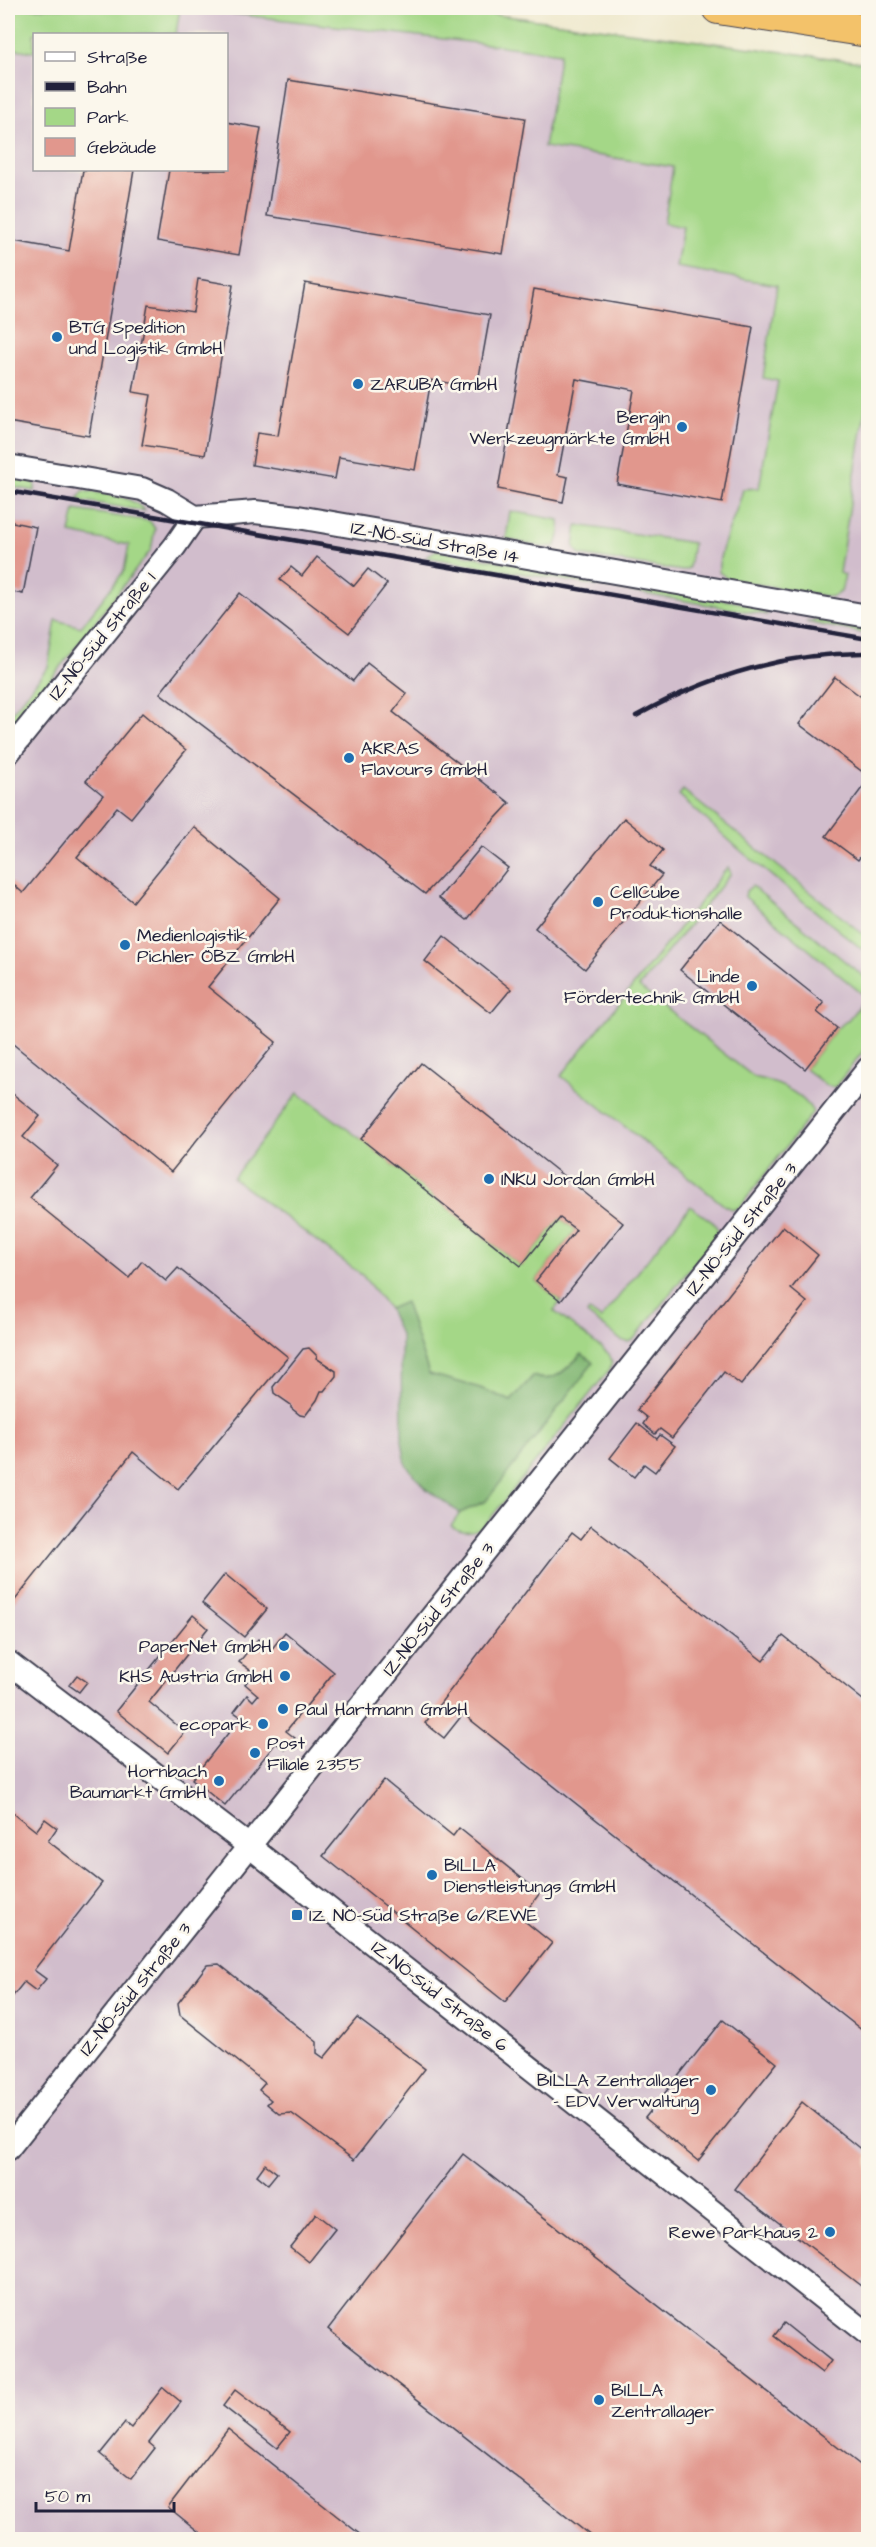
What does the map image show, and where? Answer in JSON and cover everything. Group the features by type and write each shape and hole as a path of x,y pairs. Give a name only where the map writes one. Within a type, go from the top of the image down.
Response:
{"highway":[{"path":"718,8 868,31"}],"street":[{"path":"8,466 142,489 167,500 195,517"},
{"name":"IZ-NÖ-Süd Straße 14","path":"195,517 255,512 298,517 868,616"},
{"name":"IZ-NÖ-Süd Straße 1","path":"8,753 175,546 195,517"},
{"name":"IZ-NÖ-Süd Straße 3","path":"8,2149 868,1069"},
{"name":"IZ-NÖ-Süd Straße 6","path":"8,1662 249,1846 868,2334"}],"shaded area":[{"path":"8,8 186,8 560,53 868,103 868,2539 8,2540"}],"green space":[{"path":"8,8 180,8 176,33 33,33 33,52 8,48"},
{"path":"186,8 444,8 868,63 868,393 839,573 845,575 841,592 831,597 728,579 719,572 724,544 743,489 759,488 778,381 763,378 777,285 676,267 683,227 664,223 673,167 544,147 560,53"},
{"path":"8,476 35,482 35,491 8,486"},
{"path":"83,491 125,498 145,511 77,500"},
{"path":"75,510 150,521 155,529 151,550 19,720 13,721 10,715 48,667 56,620 81,627 124,571 129,545 70,533"},
{"path":"510,511 559,520 560,532 556,546 542,547 506,539"},
{"path":"577,525 693,543 689,568 682,571 580,555 574,547"},
{"path":"436,550 754,605 768,615 426,557"},
{"path":"824,617 868,625 868,634 806,622"},
{"path":"683,790 868,938 868,954 741,851 679,795"},
{"path":"728,867 731,874 639,987 754,1077 795,1093 813,1112 740,1207 733,1210 561,1076"},
{"path":"752,886 868,980 868,1045 835,1087 827,1086 805,1069 837,1028 848,1020 866,997 745,897 746,891"},
{"path":"298,1093 361,1139 521,1266 560,1218 576,1230 536,1281 561,1301 554,1311 609,1354 612,1361 610,1369 485,1525 477,1530 464,1531 451,1526 460,1513 486,1501 592,1362 582,1354 554,1377 547,1379 533,1376 511,1401 480,1388 429,1374 405,1303 389,1309 363,1276 233,1178"},
{"path":"690,1206 714,1223 718,1230 716,1236 634,1339 628,1342 622,1341 587,1314 589,1311 601,1319"},
{"path":"405,1302 429,1374 480,1388 511,1401 533,1376 548,1379 554,1377 582,1354 593,1363 486,1501 460,1513 425,1488 406,1465 402,1441 401,1337 389,1309"}],"building":[{"path":"288,80 525,118 503,254 267,216"},
{"path":"228,122 261,128 239,255 157,241 169,171 228,171"},
{"name":"BTG Spedition und Logistik GmbH","path":"83,171 134,171 89,436 8,422 8,240 69,251"},
{"path":"198,279 233,285 205,455 142,445 151,395 133,392 148,305 193,312"},
{"name":"ZARUBA GmbH","path":"305,283 490,315 477,388 431,380 415,470 339,457 335,479 252,465 257,433 278,436"},
{"name":"Bergin Werkzeugmärkte GmbH","path":"534,289 753,327 722,503 617,484 634,390 576,379 558,475 568,477 563,502 498,489"},
{"path":"8,521 36,527 23,594 8,591"},
{"path":"317,557 354,586 368,569 387,584 349,633 280,580 291,567 302,576"},
{"name":"AKRAS Flavours GmbH","path":"240,593 353,681 367,663 407,694 393,712 510,803 425,894 160,693"},
{"path":"835,677 868,702 868,776 799,724"},
{"name":"Medienlogistik Pichler ÖBZ GmbH","path":"142,713 186,750 131,818 117,807 77,857 133,902 194,827 280,898 208,987 276,1042 171,1172 8,1040 8,880 23,893 103,795 86,781"},
{"path":"868,780 868,846 858,860 826,836"},
{"name":"CellCube Produktionshalle","path":"624,818 663,850 650,866 662,875 585,969 535,928"},
{"path":"481,847 508,868 467,920 439,898"},
{"name":"Linde Fördertechnik GmbH","path":"720,920 824,1003 817,1012 837,1028 805,1069 680,970"},
{"path":"444,936 511,989 491,1013 425,961"},
{"name":"INKU Jordan GmbH","path":"421,1063 623,1223 561,1301 536,1281 576,1230 560,1218 521,1266 361,1139"},
{"path":"8,1090 40,1116 23,1137 57,1165 30,1198 129,1278 142,1261 166,1281 178,1268 288,1357 178,1489 133,1452 12,1604 8,1600"},
{"path":"783,1226 818,1255 791,1289 807,1302 741,1385 724,1372 672,1438 660,1429 655,1434 643,1424 647,1418 637,1410"},
{"path":"309,1348 317,1356 316,1358 336,1371 336,1376 324,1391 321,1391 305,1416 300,1415 291,1408 291,1405 274,1393 273,1387 303,1349"},
{"path":"637,1423 657,1439 660,1435 675,1446 655,1472 644,1464 634,1477 610,1458"},
{"path":"591,1526 763,1661 783,1636 868,1704 868,2035 463,1714 444,1738 425,1723 572,1532 581,1539"},
{"path":"225,1574 267,1609 244,1637 202,1603"},
{"path":"193,1615 208,1628 149,1702 185,1732 168,1753 116,1711"},
{"name":"ecopark","path":"285,1632 334,1672 286,1731 295,1738 285,1750 276,1743 225,1806 192,1779 241,1717 234,1712 247,1695 253,1701 258,1695 245,1684 254,1673 239,1662 258,1639 271,1650"},
{"path":"77,1675 87,1682 79,1692 69,1685"},
{"name":"BILLA Dienstleistungs GmbH","path":"384,1780 453,1836 459,1828 540,1893 521,1918 552,1943 505,2002 323,1856"},
{"path":"8,1809 36,1831 45,1819 57,1828 48,1841 102,1883 34,1970 46,1979 36,1991 24,1982 8,2002"},
{"path":"219,1964 317,2042 317,2053 324,2058 357,2018 425,2069 354,2160 291,2113 279,2114 267,2104 271,2100 259,2090 265,2083 180,2015 178,2003 207,1965"},
{"name":"BILLA Zentrallager - EDV Verwaltung","path":"723,2020 777,2063 698,2161 645,2118"},
{"name":"Rewe Parkhaus 2","path":"802,2102 868,2155 868,2276 861,2286 735,2189"},
{"name":"BILLA Zentrallager","path":"463,2154 868,2471 868,2540 596,2540 328,2329"},
{"path":"265,2164 277,2173 268,2184 257,2175"},
{"path":"316,2214 335,2229 309,2262 290,2247"},
{"path":"784,2323 831,2361 822,2373 774,2336"},
{"path":"163,2387 181,2402 149,2443 155,2448 131,2479 100,2454 125,2423 131,2428"},
{"path":"235,2390 290,2432 277,2448 223,2406"},
{"path":"228,2429 367,2540 209,2540 168,2507"}],"railway":[{"path":"8,491 868,639"},
{"path":"636,716 691,689 748,669 807,657 868,653"}],"place":[{"name":"BTG Spedition und Logistik GmbH","path":"57,337"},
{"name":"ZARUBA GmbH","path":"358,384"},
{"name":"Bergin Werkzeugmärkte GmbH","path":"682,427"},
{"name":"AKRAS Flavours GmbH","path":"349,758"},
{"name":"CellCube Produktionshalle","path":"598,902"},
{"name":"Medienlogistik Pichler ÖBZ GmbH","path":"125,945"},
{"name":"Linde Fördertechnik GmbH","path":"752,986"},
{"name":"INKU Jordan GmbH","path":"489,1179"},
{"name":"PaperNet GmbH","path":"284,1646"},
{"name":"KHS Austria GmbH","path":"285,1676"},
{"name":"Paul Hartmann GmbH","path":"283,1709"},
{"name":"ecopark","path":"263,1724"},
{"name":"Post Filiale 2355","path":"255,1753"},
{"name":"Hornbach Baumarkt GmbH","path":"219,1781"},
{"name":"BILLA Dienstleistungs GmbH","path":"432,1875"},
{"name":"IZ NÖ-Süd Straße 6/REWE","path":"297,1915"},
{"name":"BILLA Zentrallager - EDV Verwaltung","path":"711,2090"},
{"name":"Rewe Parkhaus 2","path":"830,2232"},
{"name":"BILLA Zentrallager","path":"599,2400"}]}
